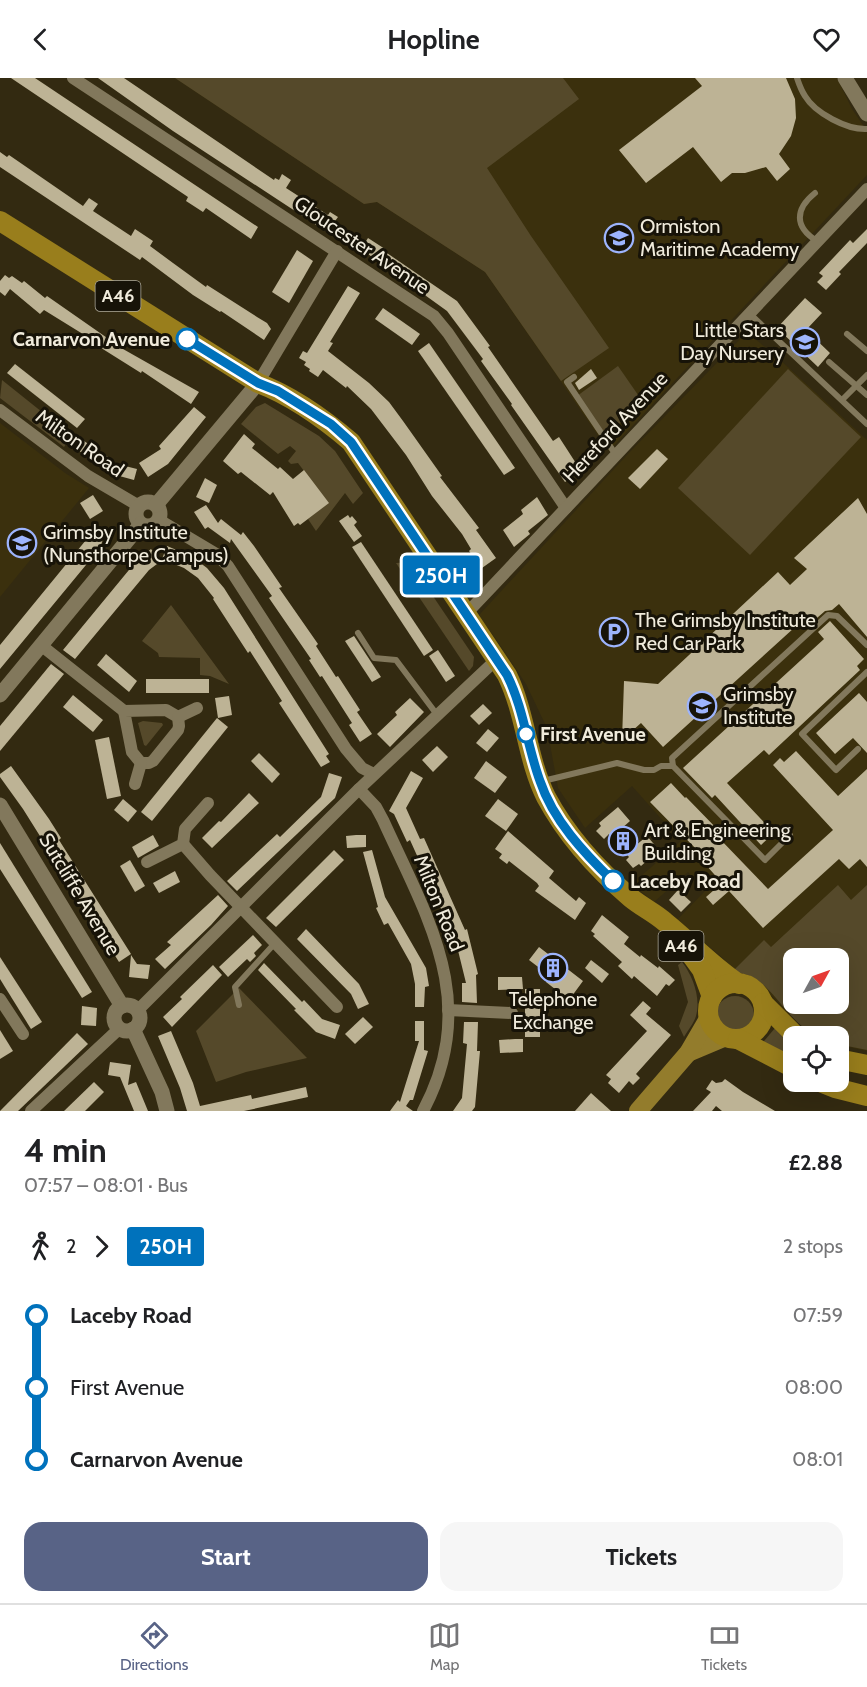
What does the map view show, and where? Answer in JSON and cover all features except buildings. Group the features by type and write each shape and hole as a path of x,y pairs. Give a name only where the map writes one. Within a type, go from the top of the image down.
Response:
{"highway":[{"name":"A46","path":"0,221 258,383 278,391 331,424 351,442 497,659 519,702 540,782 560,820 586,854 637,903 651,921 690,954 702,970 712,997 709,1017"},
{"name":"A46","path":"637,903 654,912 718,969 739,984 752,988 763,1003 786,1026"},
{"path":"712,997 726,985 739,984"},
{"path":"732,1038 752,1034 759,1027 764,1013 763,1003"},
{"path":"709,1017 715,1029 783,1063"},
{"path":"849,1061 867,1065"},
{"path":"849,1092 867,1096"}],"main road":[{"path":"638,1111 688,1053 709,1017"},
{"path":"688,1053 732,1038"}],"street":[{"name":"Gloucester Avenue","path":"74,78 337,251 441,323 566,508"},
{"path":"845,78 867,114"},
{"name":"Hereford Avenue","path":"467,613 867,189"},
{"path":"141,524 152,525 157,512 258,383 337,251"},
{"name":"Milton Road","path":"0,410 88,476 139,506"},
{"path":"141,524 136,516 139,506 146,502 216,554 228,566 346,749 362,768 374,774"},
{"path":"0,695 141,524"},
{"path":"42,645 124,711 132,752 141,763"},
{"path":"138,1010 374,774 497,659"},
{"path":"177,717 197,708"},
{"path":"124,711 166,710 177,717 179,726 174,736 153,761 141,763"},
{"path":"135,784 141,763"},
{"name":"Milton Road","path":"359,789 376,807 383,820 433,930 445,974 448,1010 444,1057 433,1093 423,1111"},
{"path":"208,803 185,829 183,844 337,1007"},
{"name":"Sutcliffe Avenue","path":"0,805 122,1006"},
{"path":"147,862 183,844"},
{"path":"0,999 23,1034"},
{"path":"31,1111 127,1029 140,1019 138,1010 132,1006 122,1006 117,1010 114,1016 115,1023 127,1029 162,1092 167,1111"},
{"path":"448,1010 512,1013"}],"lane":[{"path":"796,78 806,98 834,121 856,130 867,129"},
{"path":"815,192 806,201 800,218 806,234 818,242"},
{"path":"750,313 867,424"},
{"path":"847,334 867,351"},
{"path":"829,362 867,394"},
{"path":"842,400 867,375"},
{"path":"574,377 567,382 616,454"},
{"path":"790,835 765,860 673,766 672,758 828,615 837,616 867,645"},
{"path":"358,633 374,658 396,660 438,716"},
{"path":"858,749 836,770 802,734 866,676"},
{"path":"540,782 617,763 644,770 673,766"},
{"path":"239,1005 235,987 275,943"}],"shaded area":[{"name":"Ormiston Maritime Academy","path":"175,78 837,78 852,109 867,131 867,175 609,451 485,272 377,202 364,204"},
{"path":"175,78 563,78 579,99 487,168 609,348 561,381 485,272 377,202 364,204"},
{"name":"Grimsby Institute","path":"747,332 867,440 867,1051 849,1047 849,1026 802,1026 789,1014 849,1014 849,948 783,948 783,1009 764,987 751,978 730,973 724,959 677,920 705,891 688,872 654,902 632,884 681,841 632,786 585,828 558,788 547,728 526,684 480,618 480,614 627,455"},
{"path":"618,366 645,405 604,435 577,396"},
{"path":"788,369 861,437 750,555 678,488"},
{"path":"2,380 72,436 64,447 0,398"},
{"path":"265,403 319,436 335,451 363,493 353,504 345,493 316,531 308,519 328,503 298,463 291,464 288,461 296,451 290,446 278,454 241,424 256,407"},
{"name":"Grimsby Institute (Nunsthorpe Campus)","path":"0,423 65,473 89,488 0,597"},
{"path":"410,562 474,657 473,666 469,671 396,563"},
{"path":"171,605 229,684 210,676 200,675 200,658 159,657 158,653 142,641"},
{"path":"143,721 163,725 146,746 138,723"},
{"path":"838,885 851,900 867,885 867,1050 849,1046 849,1026 801,1026 789,1014 849,1014 849,948 783,948 783,1007 763,984 749,976 732,972 764,940 771,947"},
{"path":"682,962 693,980 697,995 695,1019 684,1037 679,1026 688,1002 678,965"},
{"path":"239,988 307,1058 246,1072 216,1082 196,1031"},
{"path":"735,996 748,1002 754,1015 748,1028 735,1034 722,1028 716,1015 722,1002"},
{"path":"775,1028 783,1036 783,1060 760,1046"}],"bus line":[{"name":"250H","path":"187,339 258,383 278,391 331,424 351,442 507,675 519,702 528,741 546,797 586,854 613,881"}],"place":[{"name":"Ormiston Maritime Academy","path":"619,238"},
{"name":"Carnarvon Avenue","path":"187,339"},
{"name":"Little Stars Day Nursery","path":"805,342"},
{"name":"Grimsby Institute (Nunsthorpe Campus)","path":"22,543"},
{"name":"The Grimsby Institute Red Car Park","path":"614,632"},
{"name":"Grimsby Institute","path":"702,706"},
{"name":"First Avenue","path":"526,734"},
{"name":"Art & Engineering Building","path":"623,841"},
{"name":"Laceby Road","path":"613,881"},
{"name":"Telephone Exchange","path":"553,968"}]}
